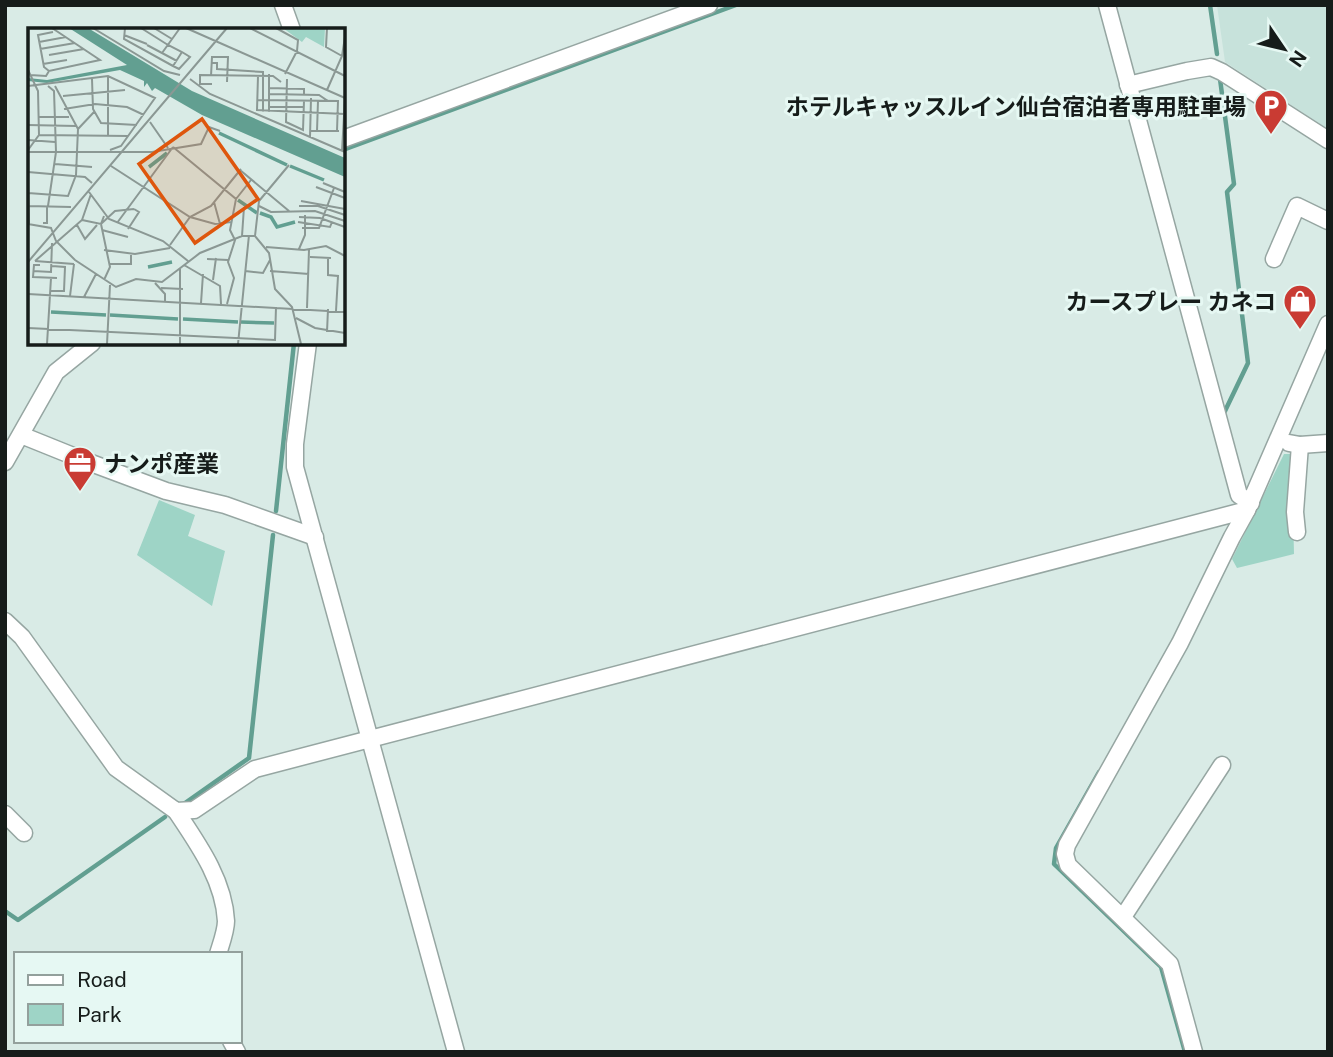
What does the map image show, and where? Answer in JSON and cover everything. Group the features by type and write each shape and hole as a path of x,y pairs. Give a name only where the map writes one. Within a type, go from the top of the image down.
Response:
{"street":[{"path":"284,5 291,28"},
{"path":"345,138 709,5"},
{"path":"1107,5 1239,495 1249,507"},
{"path":"1128,85 1211,67 1328,140"},
{"path":"1274,259 1297,206 1328,221"},
{"path":"1194,1052 1170,964 1068,865 1065,854 1067,845 1180,643 1249,507 1328,324"},
{"path":"5,462 57,372 90,345"},
{"path":"308,345 295,444 295,467 456,1052"},
{"path":"21,435 166,491 225,505 315,537"},
{"path":"1276,442 1328,443"},
{"path":"1297,532 1295,512 1300,444"},
{"path":"176,811 194,810 255,769 1249,507"},
{"path":"5,621 22,637 116,768 176,811 198,845 220,889 226,924 219,952"},
{"path":"1123,918 1222,765"},
{"path":"5,814 24,833"}],"shaded area":[{"path":"1217,5 1328,5 1328,129 1225,62"}],"green space":[{"path":"1284,454 1296,454 1294,554 1237,568 1232,559"},
{"path":"159,500 195,515 188,536 225,551 212,606 137,555"}],"waterway":[{"path":"345,149 736,5"},
{"path":"1210,5 1217,54"},
{"path":"1220,79 1234,184 1227,192 1248,363 1225,411"},
{"path":"276,511 294,345"},
{"path":"185,803 249,758 273,535"},
{"path":"1099,772 1056,848 1054,864 1161,967 1185,1052"},
{"path":"5,911 18,920 165,817"}],"place":[{"name":"ホテルキャッスルイン仙台宿泊者専用駐車場","path":"1271,136"},
{"name":"カースプレー カネコ","path":"1300,331"},
{"name":"ナンポ産業","path":"80,493"}]}
